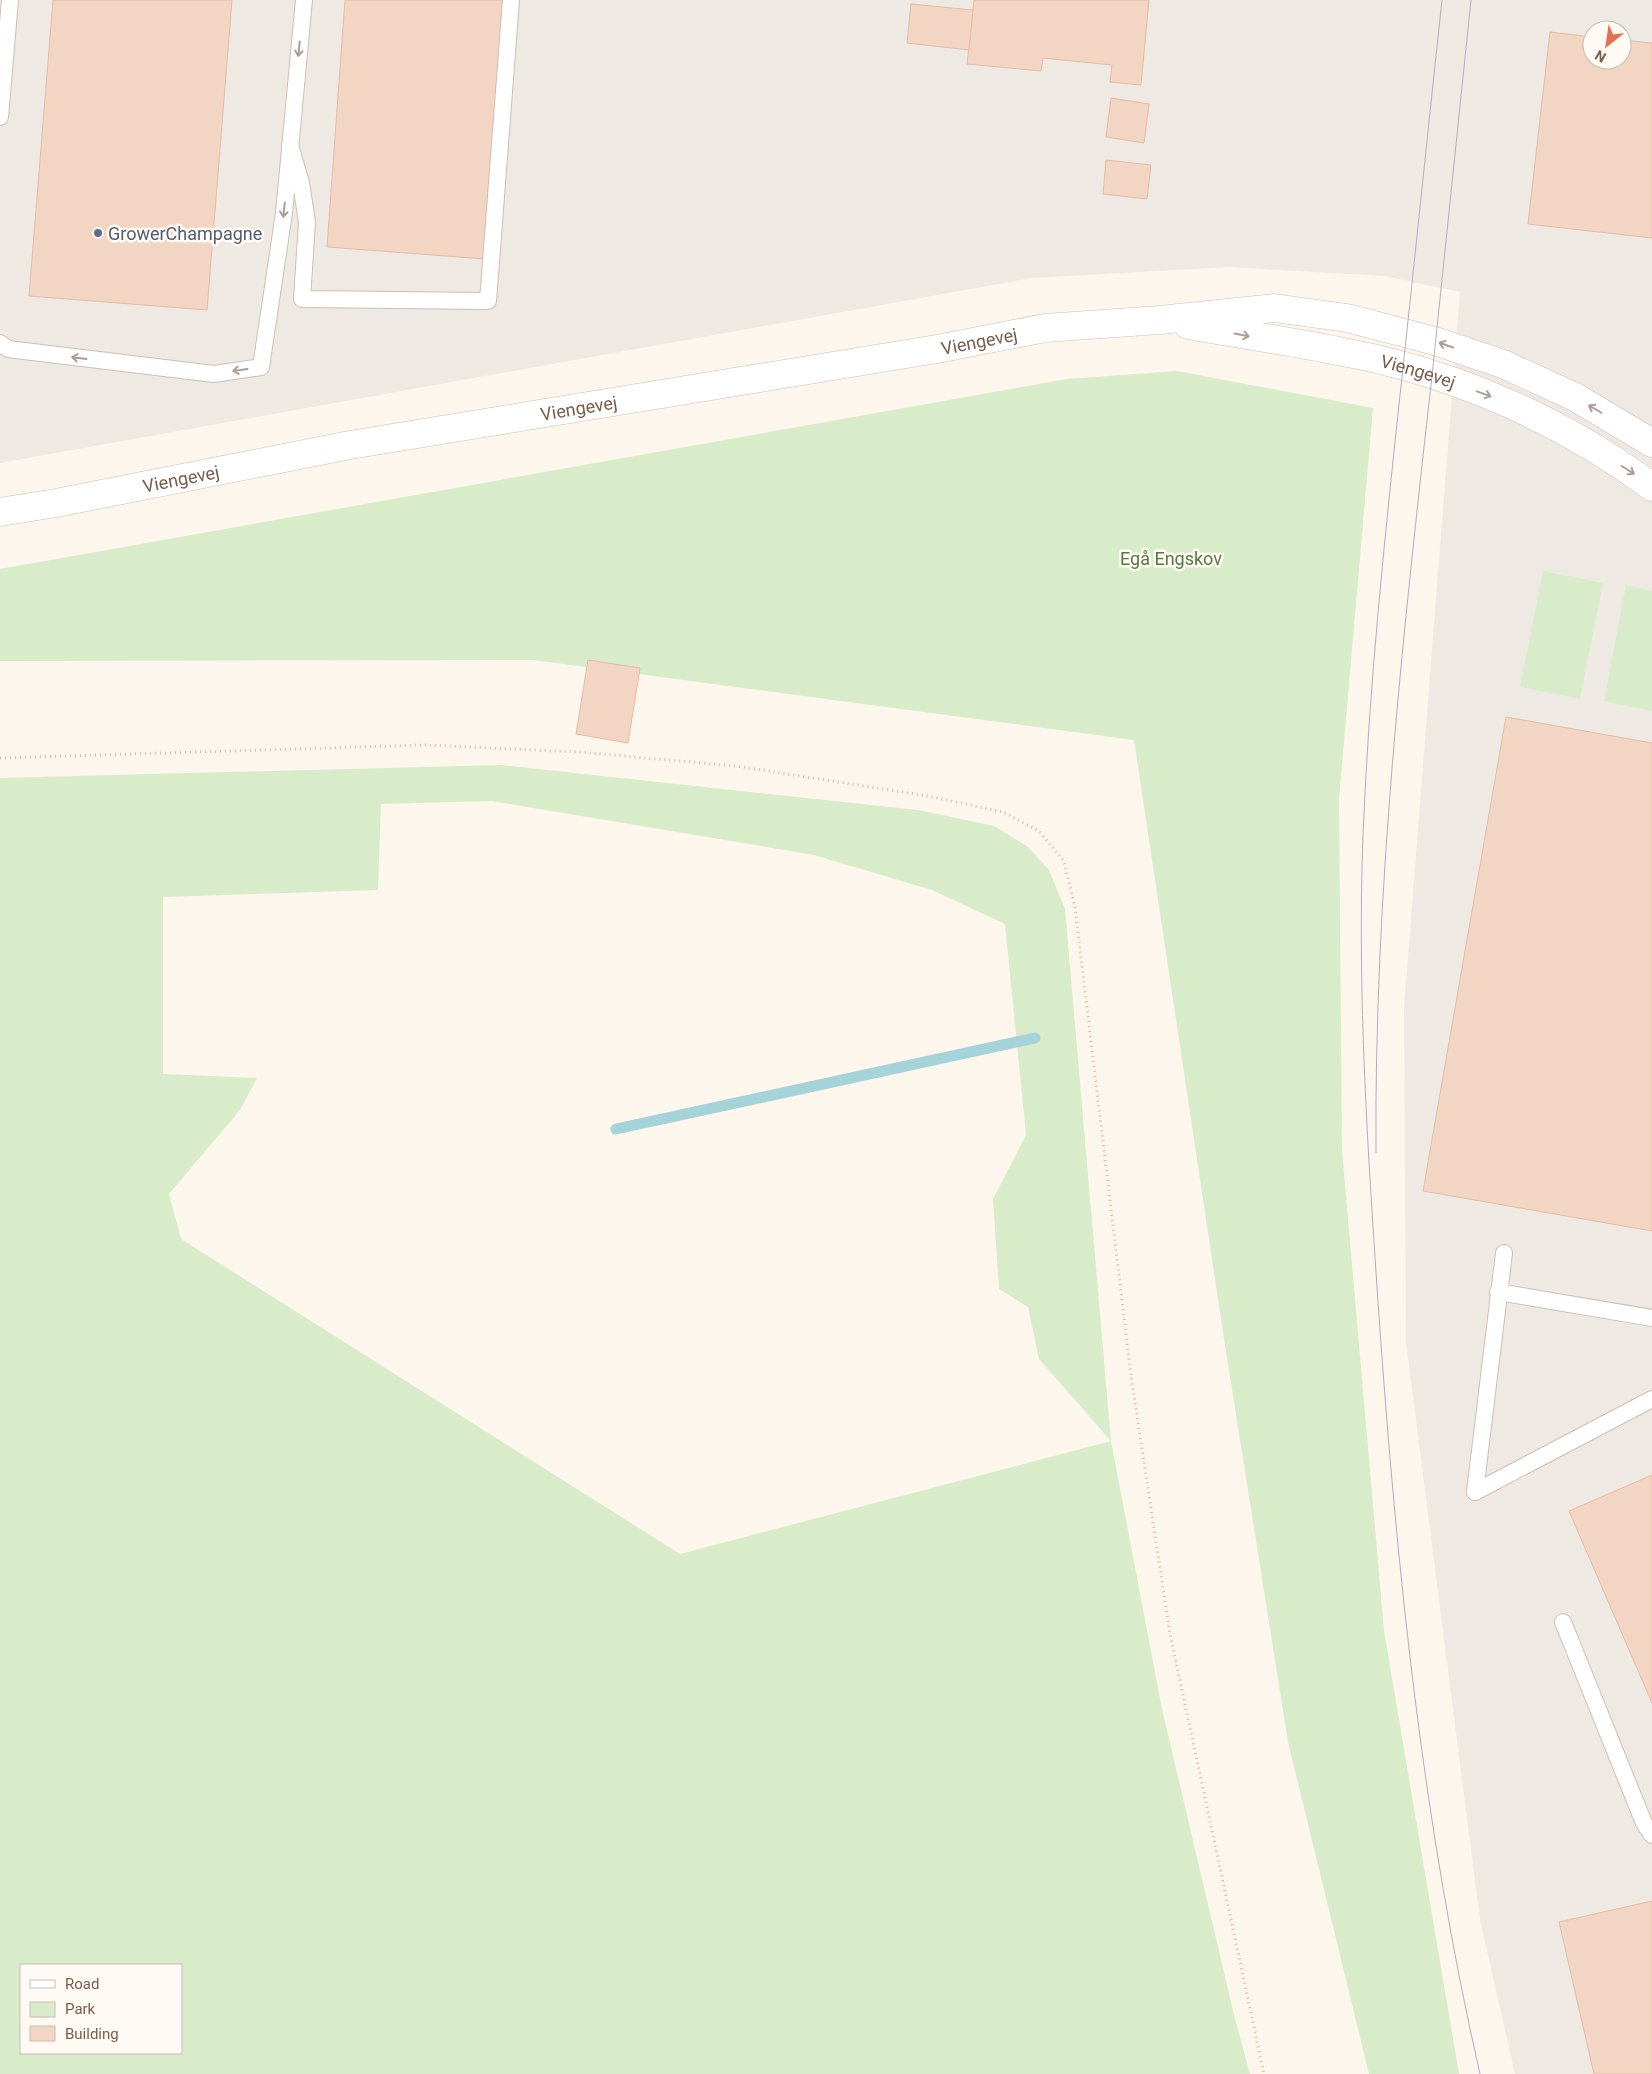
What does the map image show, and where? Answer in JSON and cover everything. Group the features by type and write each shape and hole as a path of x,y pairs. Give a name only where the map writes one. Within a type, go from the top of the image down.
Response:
{"street":[{"name":"Viengevej","path":"0,512 66,501 350,445 937,349 1044,328 1160,320 1274,308 1346,318 1435,341 1503,364 1575,397 1652,443"},
{"name":"Viengevej","path":"1160,320 1339,351 1432,375 1491,396 1556,427 1632,472 1652,487"}],"lane":[{"path":"0,117 10,0"},
{"path":"0,343 8,349 214,374 262,367 284,213 304,0"},
{"path":"290,145 301,183 307,222 302,299 488,301 511,0"},
{"path":"1504,1253 1475,1492 1652,1400"},
{"path":"1498,1292 1652,1318"},
{"path":"1563,1622 1644,1822 1652,1835"}],"path":[{"path":"0,758 424,746 579,752 736,766 928,796 1003,812 1039,831 1064,861 1075,907 1131,1376 1170,1634 1264,2074"}],"shaded area":[{"path":"0,0 1652,0 1652,2074 1515,2074 1480,1920 1406,1342 1404,1008 1460,292 1384,276 1229,267 1032,278 0,463"}],"green space":[{"name":"Egå Engskov","path":"1177,371 1373,408 1339,799 1342,1150 1384,1631 1459,2074 1369,2074 1288,1742 1224,1339 1134,740 533,660 0,661 0,569 1067,379"},
{"path":"1543,571 1603,583 1580,699 1520,687"},
{"path":"1626,585 1652,591 1652,711 1604,701"},
{"path":"500,765 918,810 994,826 1028,847 1049,870 1065,909 1111,1441 1162,1709 1235,2019 1250,2074 0,2074 0,778","holes":["492,801 814,855 932,890 1005,924 1026,1135 993,1199 999,1289 1028,1307 1039,1359 1111,1441 680,1554 181,1239 169,1194 240,1110 257,1078 163,1074 163,897 378,890 381,804"]}],"building":[{"path":"53,0 232,0 207,310 29,296"},
{"path":"345,0 505,0 485,259 327,247"},
{"path":"974,0 1149,0 1141,85 1110,82 1112,65 1043,58 1041,71 967,64"},
{"path":"911,4 973,10 969,50 907,43"},
{"path":"1550,32 1582,36 1582,70 1632,70 1632,41 1652,43 1652,238 1528,224"},
{"path":"1111,98 1149,104 1144,143 1106,137"},
{"path":"1106,160 1151,165 1147,199 1103,194"},
{"path":"588,660 640,668 628,743 576,734"},
{"path":"1506,717 1652,743 1652,1231 1423,1191"},
{"path":"1652,1475 1652,1703 1569,1511"},
{"path":"1652,1901 1652,2074 1594,2074 1559,1922"}],"waterway":[{"path":"616,1129 1035,1038"}],"tram line":[{"path":"1442,0 1373,666 1363,835 1361,955 1365,1076 1375,1256 1386,1412 1404,1602 1428,1792 1443,1886 1480,2074"},
{"path":"1376,1153 1380,958 1392,764 1471,0"}],"place":[{"name":"GrowerChampagne","path":"98,233"}]}
